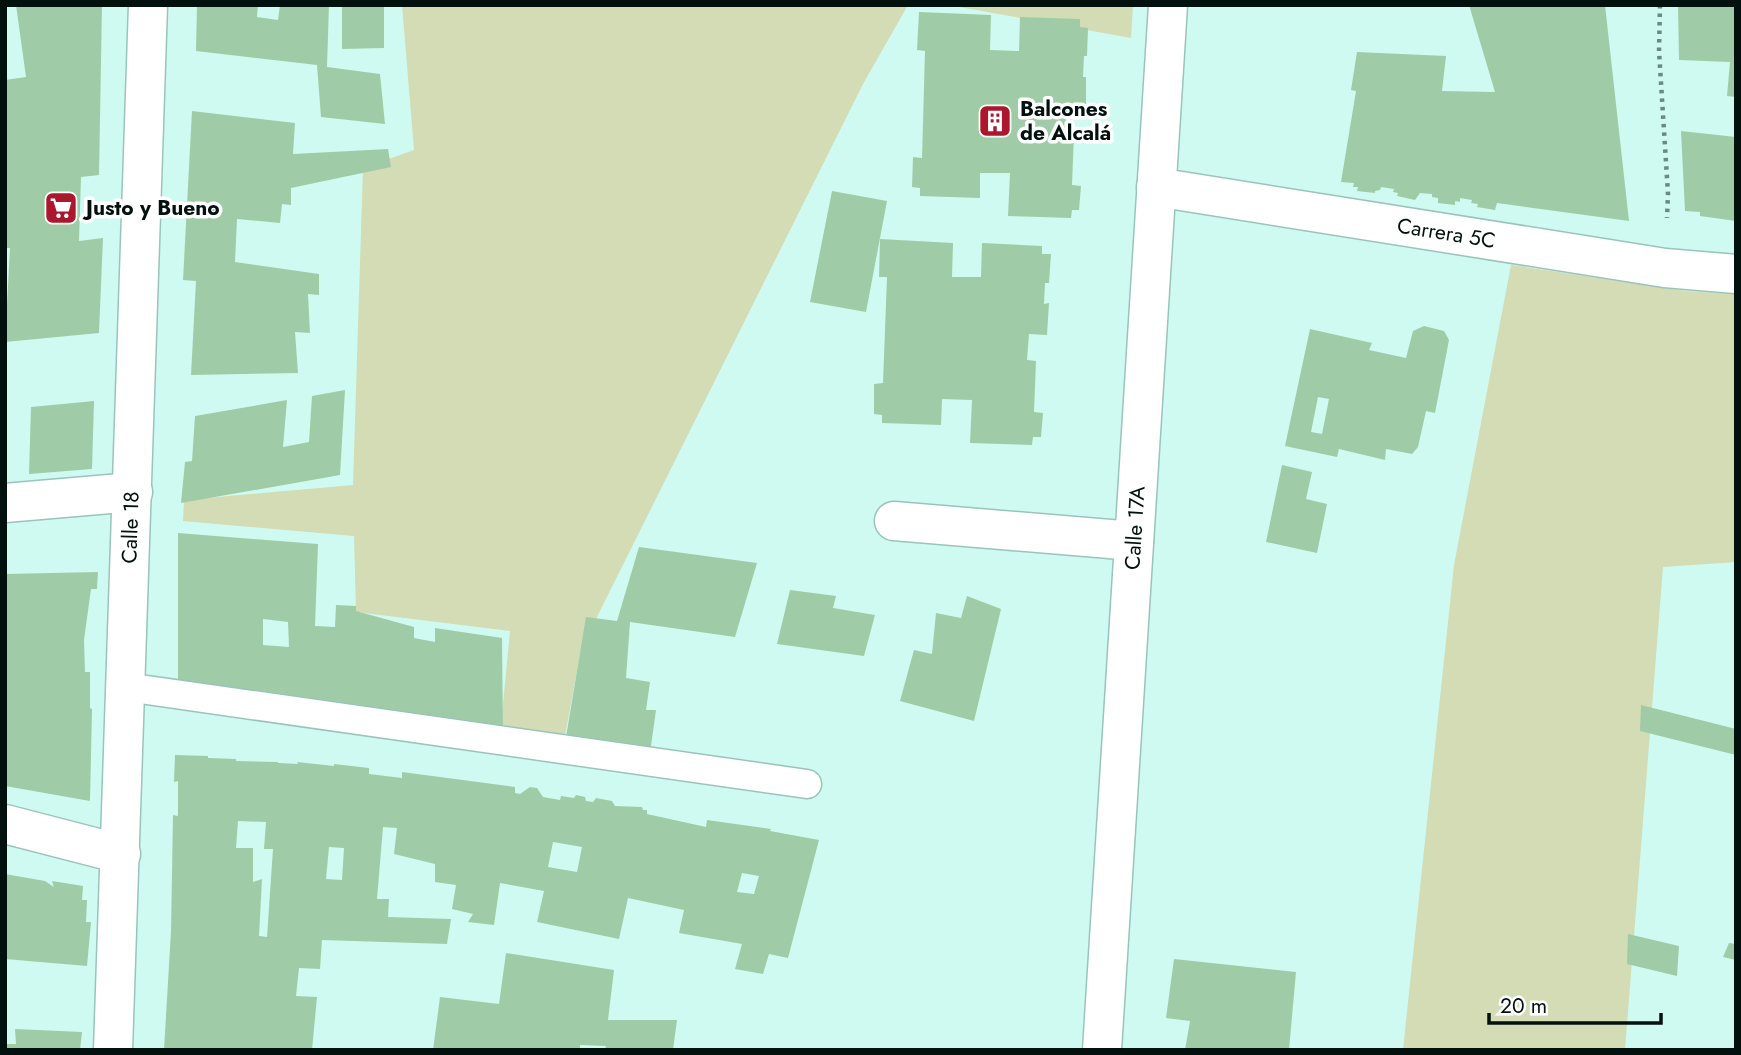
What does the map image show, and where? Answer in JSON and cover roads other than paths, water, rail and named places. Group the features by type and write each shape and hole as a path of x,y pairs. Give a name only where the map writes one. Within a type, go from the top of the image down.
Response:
{"street":[{"name":"Calle 18","path":"113,1050 148,5"},
{"name":"Calle 17A","path":"1102,1050 1168,5"},
{"name":"Carrera 5C","path":"1156,187 1665,268 1736,274"},
{"path":"5,503 133,492"},
{"path":"894,521 1134,541"},
{"path":"5,824 121,854"}],"lane":[{"path":"126,687 807,784"}],"place":[{"name":"Balcones de Alcalá","path":"995,121"},
{"name":"Justo y Bueno","path":"61,208"}]}
